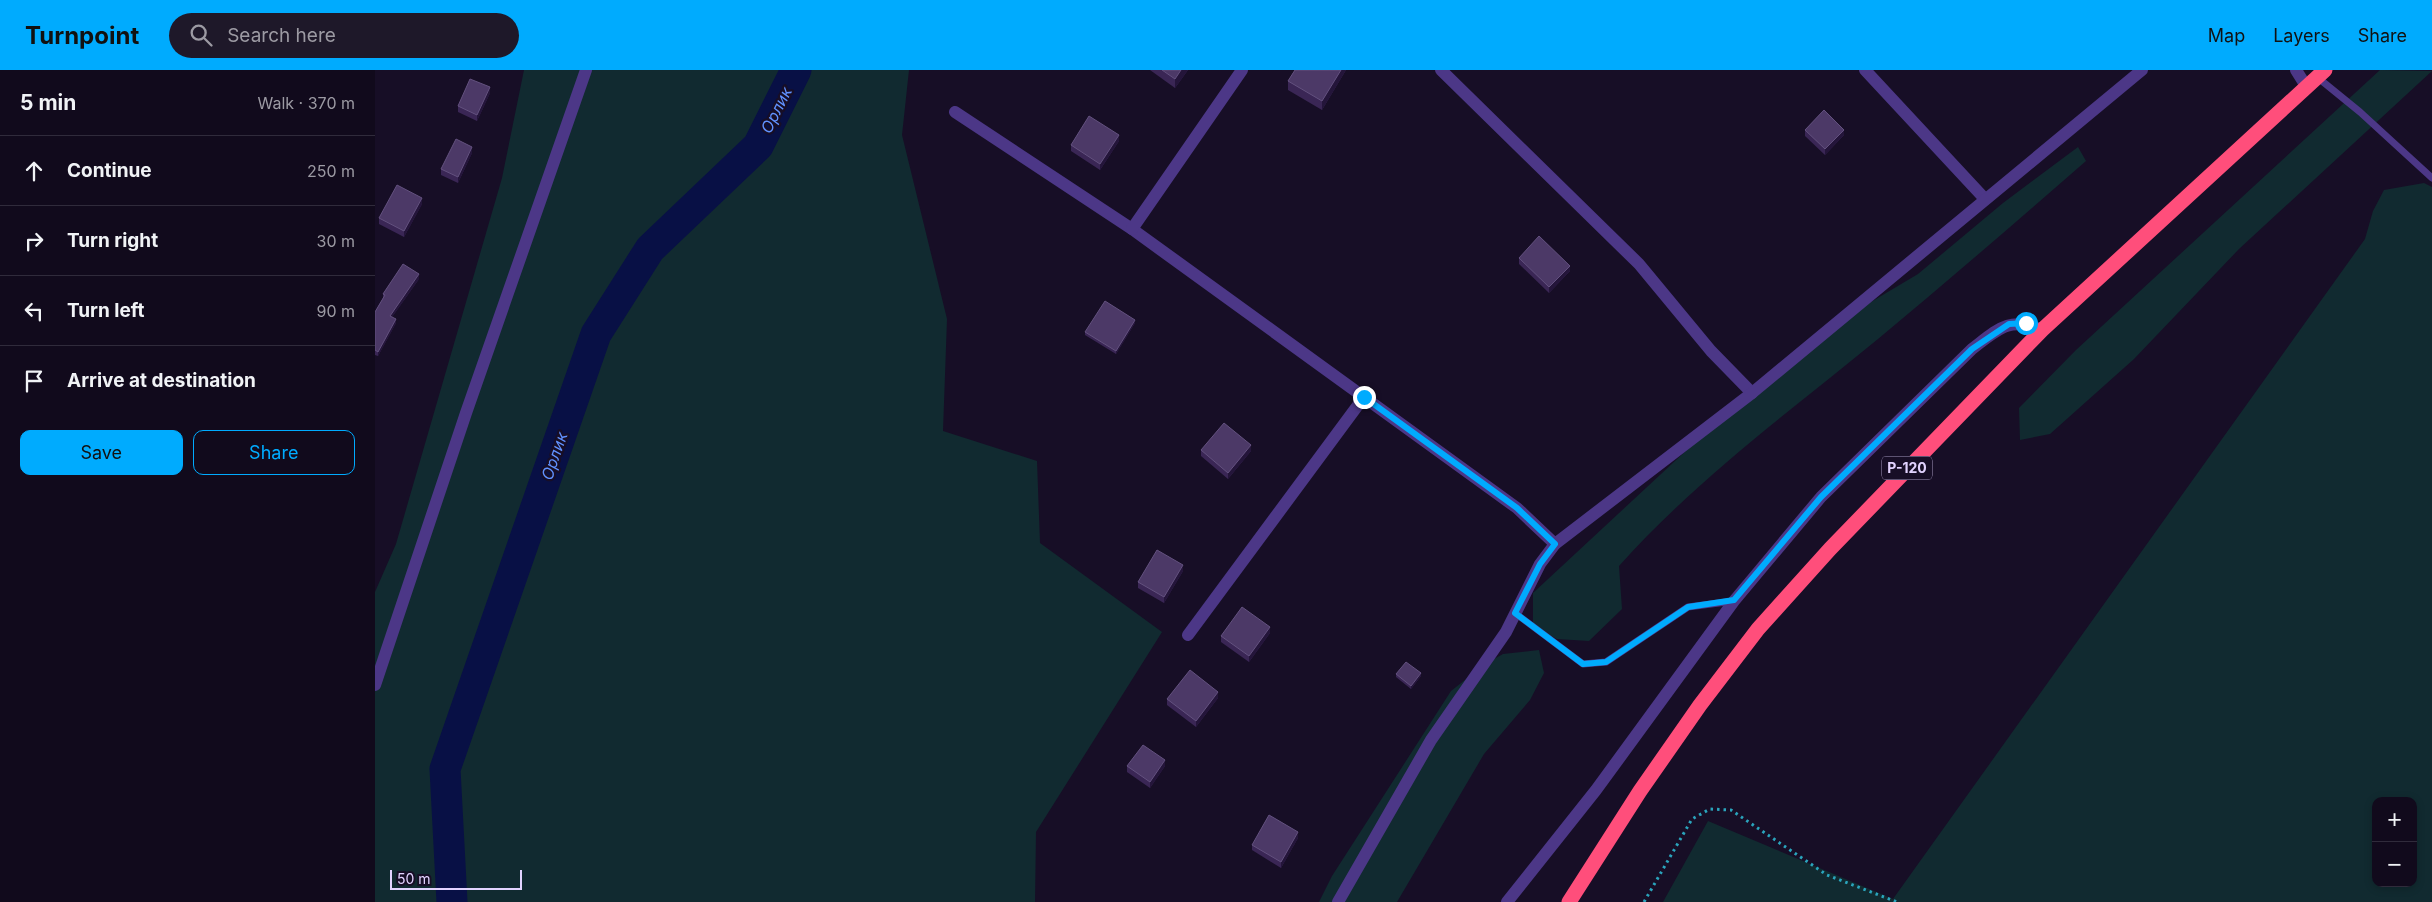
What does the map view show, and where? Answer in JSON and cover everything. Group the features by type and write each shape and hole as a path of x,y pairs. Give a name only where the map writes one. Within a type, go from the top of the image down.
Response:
{"highway":[{"name":"Р-120","path":"1569,902 1640,791 1700,706 1758,629 1911,464 2042,330 2316,78"}],"street":[{"path":"375,685 469,404 586,70"},
{"path":"1132,230 1243,70"},
{"path":"1441,70 1639,264 1711,351 1752,393"},
{"path":"1865,70 1985,199"},
{"path":"1339,902 1431,740 1506,632 1540,564 1555,544 1752,393 2142,70"},
{"path":"2296,70 2316,78"},
{"path":"955,112 1132,230 1364,397 1517,508 1555,544"},
{"path":"1507,902 1597,790 1734,600 1821,497 1972,349 2009,324 2026,323 2042,330"},
{"path":"1188,635 1364,397"}],"lane":[{"path":"2316,78 2360,112 2432,178"},
{"path":"1515,613 1583,664 1606,662 1688,607 1734,600"}],"path":[{"path":"1644,902 1692,819 1710,809 1731,810 1827,875 1897,902"}],"green space":[{"path":"524,70 909,70 902,135 947,319 943,431 1037,461 1040,543 1162,632 1036,832 1035,902 375,902 375,592 396,544 502,178"},
{"path":"2380,70 2432,71 2239,249 2134,359 2050,434 2020,440 2019,408 2076,350"},
{"path":"2078,147 2086,161 1878,339 1711,476 1649,535 1619,566 1622,609 1589,641 1557,639 1533,627 1533,593 1689,448 1834,324 1918,274 2003,203"},
{"path":"2424,183 2432,187 2432,902 1663,902 1708,821 1893,899 2365,239 2373,211 2384,190"},
{"path":"1539,650 1544,673 1530,700 1484,754 1397,902 1319,902 1332,876 1451,691 1485,664 1503,654"}],"building":[{"path":"1162,70 1181,70 1175,79"},
{"path":"1295,70 1341,70 1322,101 1288,81"},
{"path":"470,79 490,87 477,115 458,106"},
{"path":"1824,110 1844,130 1825,149 1805,130"},
{"path":"1089,116 1119,135 1100,164 1071,145"},
{"path":"456,139 472,147 458,177 441,169"},
{"path":"397,185 422,198 404,231 379,218"},
{"path":"1539,236 1570,266 1549,287 1519,258"},
{"path":"403,264 419,274 390,316 396,319 378,352 375,350 375,312 385,295 383,294"},
{"path":"1105,301 1135,320 1116,351 1085,332"},
{"path":"1224,423 1251,445 1228,473 1201,450"},
{"path":"1157,550 1183,565 1164,597 1138,582"},
{"path":"1242,607 1270,627 1249,656 1221,636"},
{"path":"1406,662 1421,673 1411,686 1396,674"},
{"path":"1190,670 1218,692 1196,721 1167,699"},
{"path":"1143,745 1165,760 1150,782 1127,766"},
{"path":"1269,815 1298,832 1281,862 1252,845"}],"waterway":[{"name":"Орлик","path":"452,902 445,769 596,334 650,249 758,146 796,70"}],"route":[{"path":"1364,397 1517,508 1555,544 1540,564 1515,613 1583,664 1606,662 1688,607 1734,600 1821,497 1972,349 2009,324 2017,322 2026,323"}]}
